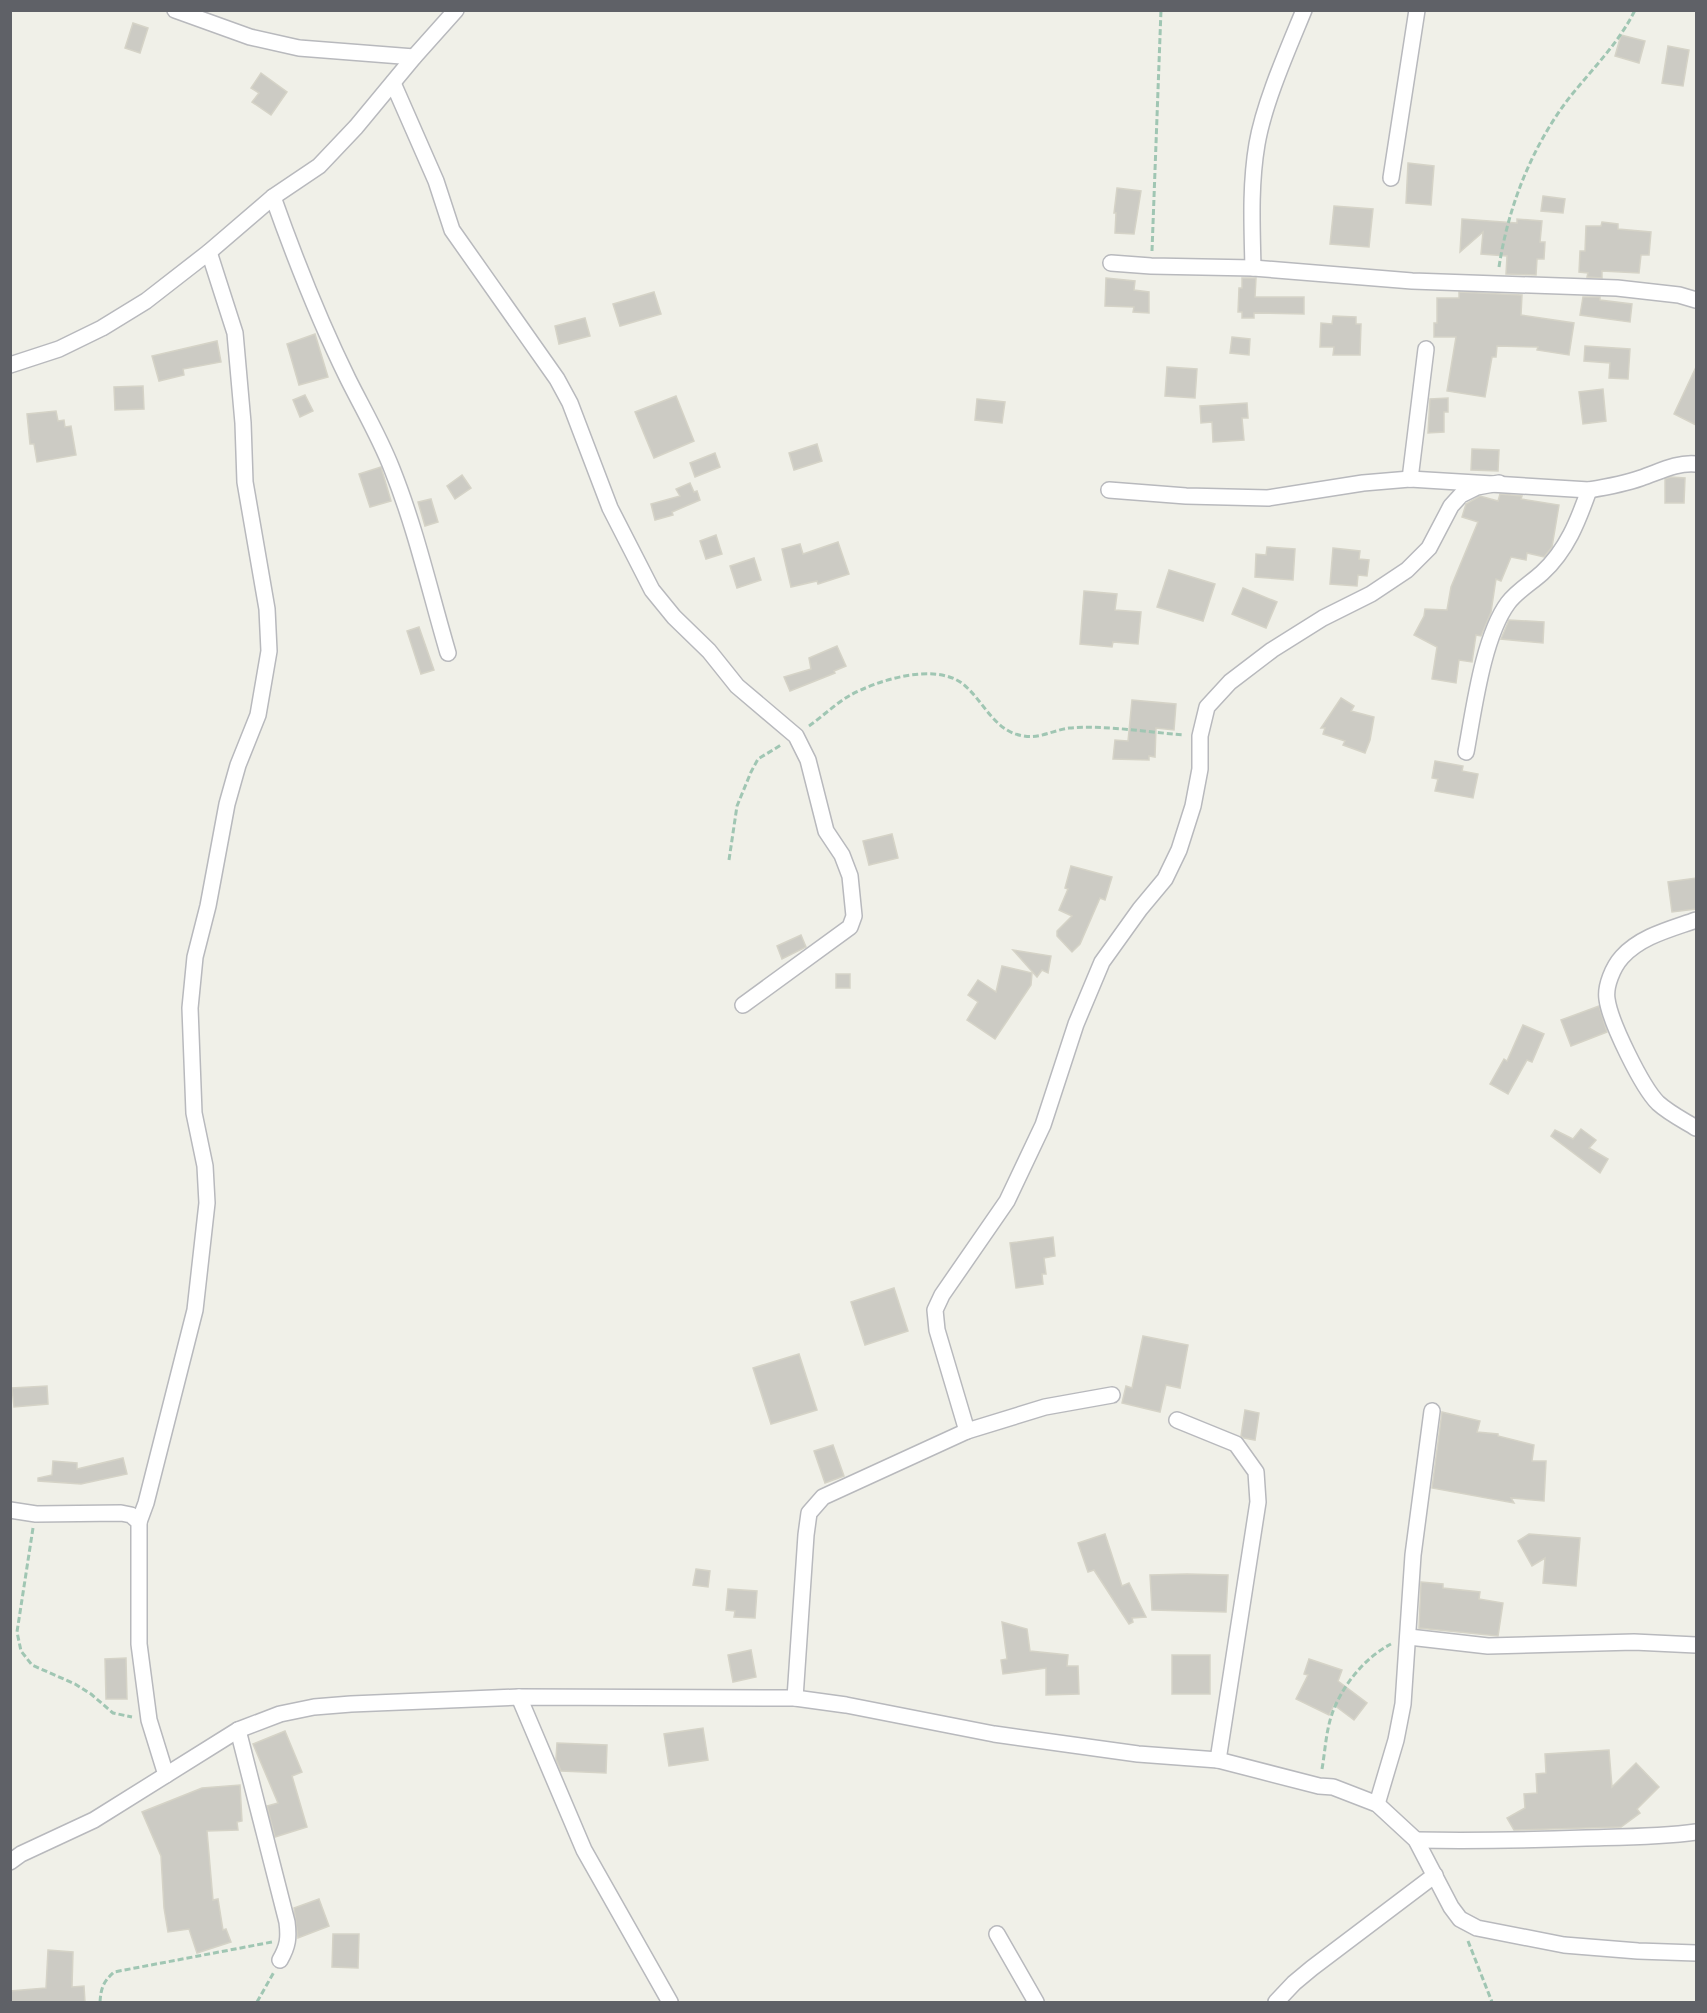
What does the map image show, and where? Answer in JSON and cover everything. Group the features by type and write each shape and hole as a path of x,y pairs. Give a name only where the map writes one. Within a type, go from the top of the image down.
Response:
{"street":[{"path":"175,10 250,37 299,48 414,57"},
{"path":"10,365 59,349 102,328 146,301 209,252 273,197 319,166 356,127 456,10"},
{"path":"1253,268 1252,196 1257,142 1304,10"},
{"path":"1391,178 1417,10"},
{"path":"393,83 436,181 452,230 557,379 570,403 610,508 652,590 674,617 709,651 737,686 796,736 808,760 826,831 842,855 850,876 854,916 850,927 743,1005"},
{"path":"273,197 294,258 348,380 372,423 402,495 448,653"},
{"path":"166,1775 149,1720 139,1644 139,1522 195,1310 207,1203 205,1166 194,1113 190,1008 195,957 208,906 227,804 238,765 258,716 269,651 267,609 245,482 243,423 235,333 209,252"},
{"path":"1111,263 1253,268 1402,280 1617,288 1661,292 1696,300"},
{"path":"1410,479 1426,349"},
{"path":"1109,490 1186,496 1268,498 1363,483 1410,479 1589,490 1614,486 1673,466 1696,464"},
{"path":"967,1431 937,1330 935,1310 942,1296 1007,1201 1043,1125 1076,1024 1102,962 1165,879 1179,850 1193,806 1200,769 1200,736 1207,707 1230,682 1272,650 1323,618 1371,594 1407,570 1429,548 1451,506 1461,495 1477,487 1499,483"},
{"path":"1466,752 1493,628 1509,602 1542,573 1564,547 1578,523 1589,490"},
{"path":"1696,920 1649,937 1621,958 1611,976 1607,998 1617,1033 1656,1101 1696,1128"},
{"path":"795,1698 809,1514 822,1497 967,1431 1045,1407 1112,1395"},
{"path":"1377,1804 1396,1740 1403,1704 1413,1555 1432,1411"},
{"path":"1177,1420 1236,1444 1256,1472 1258,1502 1218,1760"},
{"path":"10,1510 36,1514 121,1513 131,1515 139,1522"},
{"path":"1408,1642 1488,1646 1634,1642 1696,1645"},
{"path":"519,1697 584,1850 670,2002"},
{"path":"14,1856 94,1820 238,1730 280,1713 314,1707 519,1697 795,1698 846,1705 994,1734 1138,1754 1218,1760 1318,1786 1333,1787 1377,1804 1416,1840 1451,1907 1460,1919 1477,1928 1564,1945 1696,1953"},
{"path":"238,1730 287,1922 288,1947 280,1960"},
{"path":"1416,1840 1573,1839 1668,1836 1696,1832"},
{"path":"1276,2002 1312,1968 1435,1875"},
{"path":"997,1934 1036,2002"}],"path":[{"path":"1151,266 1161,10"},
{"path":"1497,282 1504,235 1524,176 1539,145 1565,104 1629,23 1635,10"},
{"path":"729,860 737,806 758,759 796,736 850,696 892,679 918,673 948,676 962,684 999,725 1012,733 1026,737 1068,728 1200,736"},
{"path":"36,1514 17,1632 21,1651 33,1665 83,1689 113,1713 149,1720"},
{"path":"1318,1786 1332,1714 1353,1676 1380,1650 1392,1644 1408,1642"},
{"path":"1460,1919 1492,2002"},
{"path":"100,2002 104,1980 114,1972 289,1939"},
{"path":"257,2002 280,1960"}],"building":[{"path":"133,23 148,28 140,53 125,48"},
{"path":"1621,35 1645,41 1639,63 1615,56"},
{"path":"1668,46 1689,50 1683,86 1662,83"},
{"path":"261,73 287,92 271,115 252,102 259,93 251,88"},
{"path":"1408,163 1434,166 1431,205 1406,203"},
{"path":"1117,188 1141,191 1134,234 1115,233 1116,213 1114,213"},
{"path":"1543,196 1565,199 1563,213 1541,211"},
{"path":"1334,206 1373,209 1369,247 1330,244"},
{"path":"1462,219 1517,223 1517,219 1542,221 1540,242 1545,242 1544,259 1537,259 1536,275 1506,274 1507,256 1481,254 1483,232 1460,252"},
{"path":"1602,222 1618,224 1618,229 1651,232 1649,255 1641,255 1639,273 1602,271 1602,278 1587,277 1588,273 1579,272 1580,251 1585,251 1586,226 1601,226"},
{"path":"1106,278 1135,281 1134,290 1149,292 1149,313 1133,312 1134,307 1105,306"},
{"path":"1242,278 1256,278 1255,297 1304,297 1304,314 1254,313 1254,318 1242,318 1242,312 1238,312 1239,288 1242,288"},
{"path":"654,292 661,314 620,326 613,304"},
{"path":"1459,292 1522,295 1521,315 1574,323 1569,355 1537,350 1538,347 1497,346 1496,357 1492,357 1485,397 1447,391 1456,337 1434,337 1434,323 1437,323 1437,298 1459,298"},
{"path":"1583,297 1600,297 1600,300 1632,304 1630,322 1580,315"},
{"path":"1333,316 1356,317 1356,324 1361,324 1360,355 1333,355 1334,347 1320,347 1321,323 1332,324"},
{"path":"585,318 590,336 559,344 555,326"},
{"path":"315,334 328,377 299,385 287,344"},
{"path":"1232,337 1250,339 1249,355 1230,353"},
{"path":"217,341 221,362 183,369 184,375 159,381 152,356"},
{"path":"1585,346 1630,349 1628,379 1609,378 1610,363 1584,361"},
{"path":"1167,367 1197,369 1195,398 1165,396"},
{"path":"1696,367 1696,425 1674,414"},
{"path":"143,386 144,409 115,410 114,387"},
{"path":"1603,389 1606,421 1583,424 1579,392"},
{"path":"305,395 313,411 300,417 293,400"},
{"path":"676,396 694,441 654,458 635,412"},
{"path":"1448,398 1448,412 1444,412 1444,432 1428,433 1430,399"},
{"path":"977,399 1005,402 1002,423 975,420"},
{"path":"1247,403 1248,418 1242,418 1244,440 1213,442 1212,422 1201,423 1200,406"},
{"path":"56,411 58,421 64,420 65,427 71,426 76,455 37,462 34,444 30,444 27,414"},
{"path":"817,444 822,461 794,470 789,453"},
{"path":"1472,449 1499,450 1498,471 1471,470"},
{"path":"715,453 720,467 695,477 690,463"},
{"path":"381,467 391,501 370,507 359,474"},
{"path":"462,475 471,488 455,499 447,486"},
{"path":"1685,478 1684,503 1665,503 1665,479"},
{"path":"690,483 694,492 697,491 700,500 672,512 673,515 655,520 651,504 680,496 676,489"},
{"path":"1500,494 1522,496 1521,499 1559,505 1552,547 1544,557 1527,553 1526,560 1511,557 1501,581 1496,579 1491,612 1481,636 1476,635 1472,662 1459,660 1456,683 1432,679 1437,647 1414,635 1424,616 1425,609 1447,610 1451,587 1478,522 1462,517 1466,504 1480,496 1498,501"},
{"path":"431,499 438,522 425,526 418,502"},
{"path":"716,535 722,554 706,559 700,541"},
{"path":"838,542 849,574 818,584 817,581 791,587 782,549 800,544 803,554"},
{"path":"1267,547 1295,549 1293,580 1255,577 1256,554 1266,555"},
{"path":"1333,548 1360,551 1359,559 1369,560 1367,576 1358,575 1357,586 1330,584"},
{"path":"754,558 761,580 737,588 730,566"},
{"path":"1169,570 1215,584 1203,621 1157,607"},
{"path":"1243,588 1277,602 1266,628 1232,614"},
{"path":"1084,591 1117,594 1115,610 1141,612 1138,644 1113,642 1112,647 1080,644"},
{"path":"1509,620 1544,622 1543,643 1501,639"},
{"path":"419,627 434,670 421,674 407,631"},
{"path":"837,646 846,666 834,671 835,673 790,691 784,677 811,669 809,658"},
{"path":"1341,698 1354,706 1351,711 1374,717 1365,753 1343,745 1345,741 1323,734 1325,728 1321,728"},
{"path":"1132,700 1176,704 1174,730 1156,728 1155,757 1149,756 1149,760 1113,759 1115,740 1128,741"},
{"path":"1435,761 1463,766 1462,771 1478,774 1473,798 1435,791 1438,779 1432,778"},
{"path":"892,834 898,858 869,865 863,841"},
{"path":"1071,866 1112,877 1105,900 1100,898 1080,944 1072,952 1057,936 1057,931 1072,916 1059,910 1068,889 1065,888"},
{"path":"1696,878 1696,909 1672,912 1668,882"},
{"path":"801,935 806,947 782,959 777,946"},
{"path":"1013,950 1051,956 1048,973 1042,970 1037,977"},
{"path":"1002,966 1032,973 1031,985 995,1039 967,1020 978,1002 968,995 978,980 996,992"},
{"path":"836,974 850,974 850,988 836,988"},
{"path":"1599,1006 1607,1032 1571,1046 1561,1020"},
{"path":"1523,1025 1544,1034 1532,1062 1527,1060 1508,1094 1490,1084 1504,1059 1507,1061"},
{"path":"1581,1129 1596,1140 1589,1148 1608,1159 1600,1173 1551,1136 1555,1130 1573,1139"},
{"path":"1053,1237 1055,1256 1044,1258 1046,1274 1042,1274 1043,1284 1016,1288 1010,1243"},
{"path":"894,1288 908,1331 865,1345 851,1302"},
{"path":"1143,1336 1188,1345 1180,1388 1166,1385 1160,1412 1122,1403 1126,1386 1132,1388"},
{"path":"799,1354 817,1410 771,1424 753,1368"},
{"path":"47,1386 48,1404 14,1407 12,1388"},
{"path":"1245,1410 1259,1413 1255,1440 1241,1436"},
{"path":"1442,1412 1480,1421 1477,1432 1498,1434 1498,1436 1534,1445 1532,1461 1546,1461 1544,1501 1511,1498 1514,1503 1432,1488"},
{"path":"833,1445 844,1476 825,1483 814,1451"},
{"path":"123,1458 127,1474 81,1484 38,1481 38,1478 52,1475 53,1461 77,1463 77,1469"},
{"path":"1105,1534 1122,1586 1129,1583 1146,1617 1132,1618 1133,1622 1129,1624 1094,1570 1088,1572 1078,1543"},
{"path":"1529,1534 1580,1538 1576,1586 1543,1583 1545,1558 1532,1566 1518,1541"},
{"path":"696,1569 710,1571 708,1587 693,1585"},
{"path":"1150,1575 1228,1575 1226,1612 1152,1610"},
{"path":"1421,1582 1443,1584 1443,1588 1480,1592 1479,1599 1503,1603 1498,1636 1419,1628"},
{"path":"728,1589 757,1591 755,1618 734,1617 735,1611 726,1610"},
{"path":"1002,1622 1027,1629 1030,1651 1068,1655 1067,1666 1078,1666 1079,1694 1046,1695 1046,1668 1003,1674 1001,1660 1007,1659"},
{"path":"751,1650 756,1677 733,1682 728,1655"},
{"path":"1172,1655 1210,1655 1210,1694 1172,1694"},
{"path":"126,1658 127,1699 106,1699 105,1659"},
{"path":"1309,1659 1342,1670 1338,1681 1367,1703 1354,1720 1334,1705 1329,1715 1296,1699 1308,1675 1304,1674"},
{"path":"703,1728 708,1760 669,1766 664,1734"},
{"path":"285,1731 302,1772 292,1776 307,1827 275,1837 267,1806 278,1803 253,1744"},
{"path":"557,1743 607,1745 606,1773 561,1771 556,1759"},
{"path":"1609,1750 1612,1787 1636,1763 1659,1787 1637,1809 1640,1813 1621,1827 1514,1830 1507,1818 1525,1808 1524,1794 1537,1793 1536,1774 1546,1773 1545,1754"},
{"path":"240,1785 242,1821 237,1822 238,1830 207,1831 213,1900 218,1899 223,1930 226,1929 231,1942 197,1953 189,1929 168,1932 161,1856 142,1812 202,1788"},
{"path":"319,1899 329,1926 298,1938 294,1908"},
{"path":"333,1934 359,1934 358,1968 332,1967"},
{"path":"48,1950 73,1952 72,1987 84,1986 85,2002 10,2002 10,1991 46,1988"}]}
